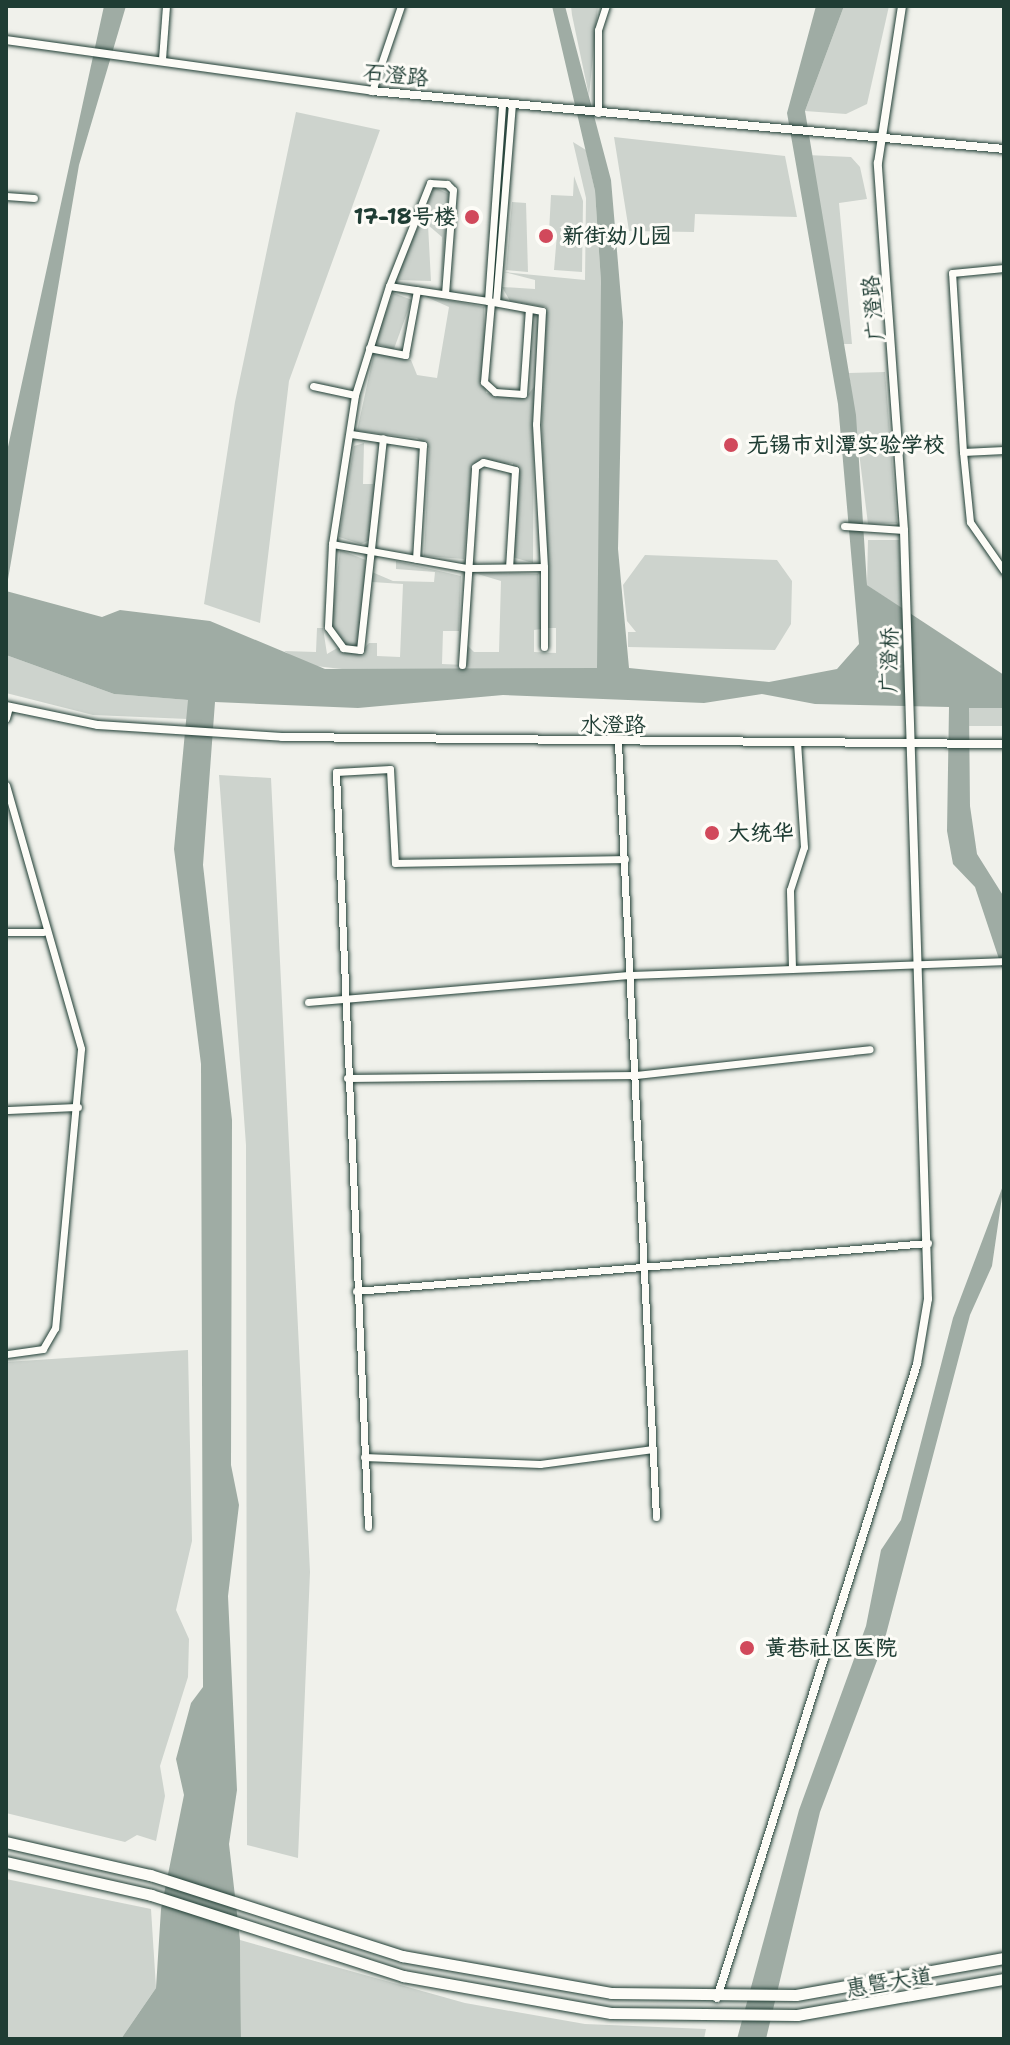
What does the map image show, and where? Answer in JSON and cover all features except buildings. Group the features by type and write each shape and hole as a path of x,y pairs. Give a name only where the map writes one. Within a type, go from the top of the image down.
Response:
{"main road":[{"path":"6,1842 150,1875 348,1938 468,1971 611,1993 717,1998 783,1996 898,1983 1004,1958"},
{"name":"惠暨大道","path":"6,1862 151,1895 343,1956 469,1991 611,2013 730,2018 779,2016 899,2003 1004,1979"},
{"path":"285,1937 300,1933 296,1921"},
{"path":"343,1956 340,1945 348,1938"}],"street":[{"path":"162,59 166,6"},
{"path":"372,91 401,6"},
{"path":"598,113 597,42 606,6"},
{"name":"广澄路","path":"902,6 877,137 907,608"},
{"name":"石澄路","path":"6,40 162,59 372,91 783,131 877,137"},
{"path":"507,104 485,387 523,394 529,309"},
{"path":"877,137 1004,149"},
{"path":"383,438 365,647 354,651 328,627 332,544 355,395 389,286 430,183 447,184 453,190 445,294"},
{"path":"6,207 7,196 34,198"},
{"path":"1004,268 952,273 970,522 1004,571"},
{"path":"389,286 542,311 539,380 544,647"},
{"path":"369,348 405,355 417,290"},
{"path":"524,378 539,380"},
{"path":"313,386 355,395"},
{"path":"351,434 418,441 427,452 416,559"},
{"path":"963,452 1004,450"},
{"path":"462,665 475,467 483,462 515,470 509,567"},
{"path":"844,526 904,530"},
{"path":"332,544 467,568 544,567"},
{"name":"广澄桥","path":"717,1998 917,1364 928,1243 906,742 907,608"},
{"path":"6,718 7,706"},
{"name":"水澄路","path":"7,706 177,732 222,734 618,743 1004,744"},
{"path":"792,968 791,879 804,847 797,742"},
{"path":"618,743 656,1517"},
{"path":"368,1527 343,999 336,772 390,769 395,863 625,859"},
{"path":"6,785 43,932 81,1049 55,1328 43,1349 6,1354"},
{"path":"6,932 43,932"},
{"path":"308,1002 628,975 999,961"},
{"path":"347,1078 636,1075 870,1049"},
{"path":"6,1110 78,1107"},
{"path":"356,1291 928,1243"},
{"path":"364,1457 540,1464 653,1449"}],"shaded area":[{"path":"104,6 126,6 79,165 6,591 6,456"},
{"path":"552,6 565,6 611,180 623,322 618,549 629,668 769,682 837,669 859,644 838,404 787,113 816,6 844,6 805,111 856,415 867,585 1004,675 1004,708 969,708 970,806 977,854 1004,897 1004,974 975,887 953,864 947,831 949,707 815,704 762,694 704,703 503,695 358,708 215,702 203,865 232,1120 231,1465 239,1505 228,1596 237,1790 229,1844 240,1940 241,2039 121,2039 156,1988 161,1909 184,1795 176,1759 191,1703 203,1687 201,1064 174,849 188,700 114,694 6,655 6,591 102,617 120,610 210,621 325,669 597,668 601,282 595,191"},
{"path":"571,6 598,6 589,96 572,15"},
{"path":"844,6 889,6 867,104 846,114 805,111"},
{"path":"296,112 380,130 289,381 260,623 204,604 235,402"},
{"path":"614,137 785,156 797,217 695,214 694,232 629,231"},
{"path":"573,142 586,150 595,191 601,282 602,660 597,668 387,674 306,665 284,651 316,652 317,628 323,628 327,654 339,647 359,654 369,643 377,643 377,656 400,657 403,584 372,582 372,572 393,581 434,582 435,572 396,569 396,561 461,576 459,631 443,631 442,664 466,665 466,644 474,652 499,652 501,581 471,572 538,574 541,629 534,630 534,652 556,653 556,628 548,628 542,422 546,307 510,301 502,287 535,289 535,280 504,272 585,280 586,198"},
{"path":"807,155 851,157 860,167 867,199 839,203 852,344 843,344"},
{"path":"574,176 583,201 582,272 554,270 557,234 549,232 551,195 573,196"},
{"path":"434,187 449,194 441,283 442,237 428,225 431,281 396,280"},
{"path":"512,202 526,203 528,272 506,270"},
{"path":"393,293 412,300 394,350 375,343"},
{"path":"422,295 484,307 486,393 526,397 534,387 533,563 512,557 513,463 472,467 464,559 424,556 429,448 417,438 357,431 374,353 411,360 417,375 437,378 449,307"},
{"path":"885,372 897,523 868,524 849,373"},
{"path":"364,443 363,484 373,484 380,443 370,540 361,544 339,537 354,446"},
{"path":"868,540 899,540 902,609 867,585"},
{"path":"340,550 366,560 360,647 346,647 331,626"},
{"path":"645,555 777,560 792,581 791,624 775,650 628,647 628,632 636,632 627,621 623,585"},
{"path":"6,655 114,694 188,700 188,719 93,715 6,693"},
{"path":"969,708 1004,708 1004,726 969,726"},
{"path":"219,775 271,778 310,1572 298,1858 247,1845 246,1145"},
{"path":"1004,1183 992,1266 970,1315 884,1642 820,1812 766,2039 737,2039 799,1810 866,1626 881,1550 901,1520 953,1318"},
{"path":"188,1350 192,1541 176,1610 189,1639 188,1677 160,1766 165,1796 156,1841 137,1835 125,1842 6,1813 6,1362"},
{"path":"6,1879 151,1909 156,1988 121,2039 6,2039"},
{"path":"240,1940 465,2003 585,2024 706,2029 704,2039 241,2039"}],"place":[{"name":"17-18号楼","path":"472,217"},
{"name":"新街幼儿园","path":"546,236"},
{"name":"无锡市刘潭实验学校","path":"731,445"},
{"name":"大统华","path":"712,833"},
{"name":"黄巷社区医院","path":"747,1648"}]}
